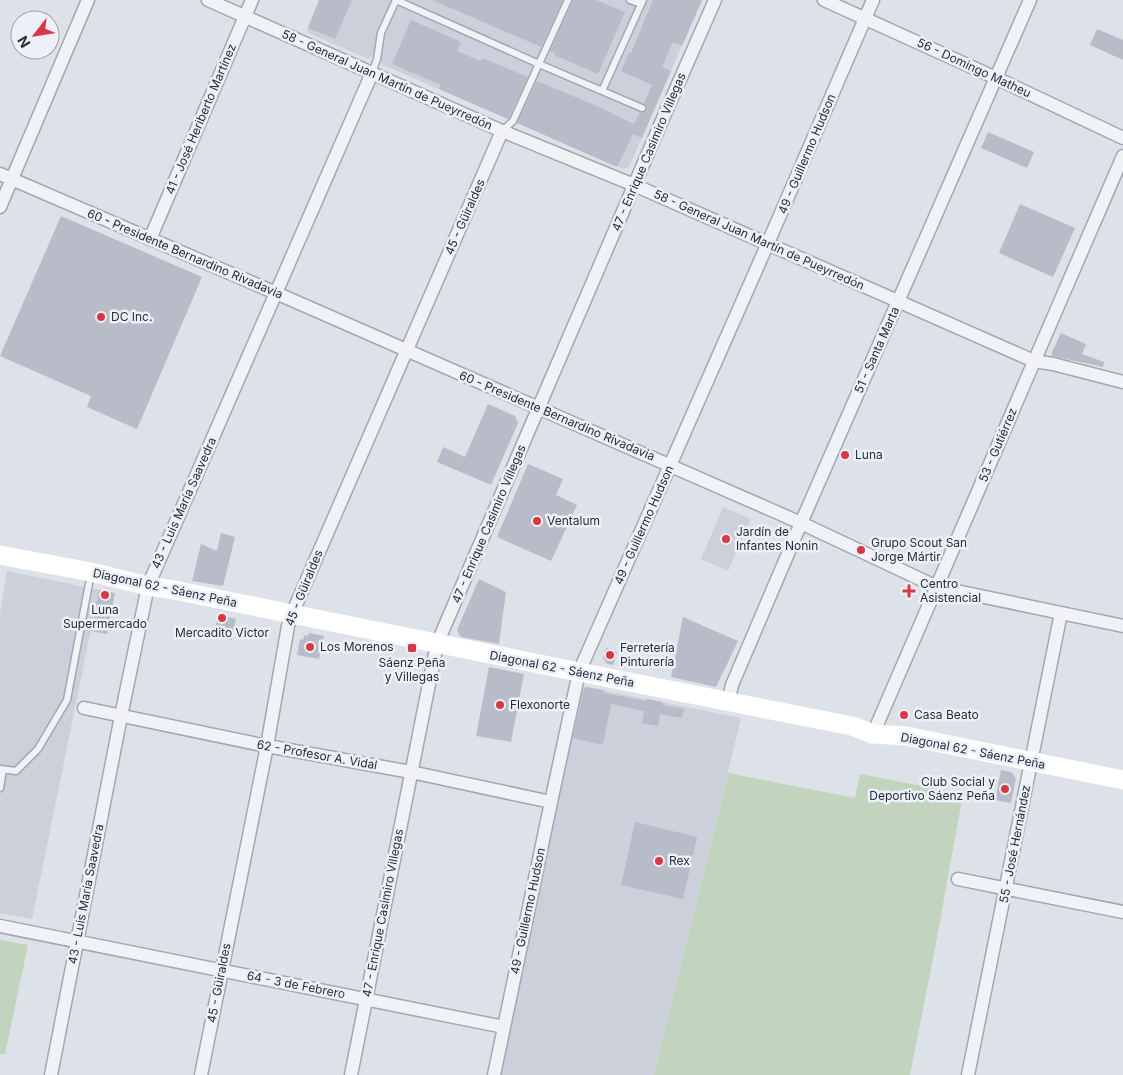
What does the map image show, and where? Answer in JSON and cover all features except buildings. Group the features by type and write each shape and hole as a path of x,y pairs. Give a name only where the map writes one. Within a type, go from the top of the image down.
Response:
{"street":[{"path":"0,207 6,177 88,0"},
{"name":"58 - General Juan Martín de Pueyrredón","path":"208,0 502,131 634,185 1034,361 1123,382"},
{"name":"41 - José Heriberto Martínez","path":"150,239 252,0"},
{"name":"47 - Enrique Casimiro Villegas","path":"351,1075 437,644 634,185 716,0"},
{"name":"56 - Domingo Matheu","path":"824,0 1123,138"},
{"name":"49 - Guillermo Hudson","path":"494,1075 578,672 768,243 873,0"},
{"name":"51 - Santa Marta","path":"728,702 732,685 801,523 1030,0"},
{"name":"43 - Luis María Saavedra","path":"51,1075 148,586 372,73"},
{"name":"45 - Güiraldes","path":"201,1075 268,746 288,626 502,131"},
{"name":"53 - Gutiérrez","path":"873,734 1123,156"},
{"name":"60 - Presidente Bernardino Rivadavia","path":"6,177 670,465 801,523 936,587 1123,626"},
{"name":"Diagonal 62 - Sáenz Peña","path":"0,555 852,726 873,734 906,736 1123,780"},
{"name":"55 - José Hernández","path":"968,1075 1061,613"},
{"name":"62 - Profesor A. Vidal","path":"84,708 268,746 411,772 550,802"},
{"path":"958,879 1123,912"},
{"name":"64 - 3 de Febrero","path":"0,926 504,1027"}],"lane":[{"path":"372,73 377,59 381,33 396,0 642,108"},
{"path":"502,131 513,121 568,0"},
{"path":"602,91 642,2 630,0"},
{"path":"0,788 2,769 16,772 38,750 66,700 91,572"}],"shaded area":[{"path":"319,0 702,0 629,167 623,169 381,64 381,61 371,56 369,59 306,32"},
{"name":"Jardín de Infantes Nonin","path":"723,507 751,519 728,571 701,559"},
{"path":"7,571 99,590 32,919 0,913 0,614"},
{"path":"586,687 741,718 654,1075 501,1075 567,749 581,690"}],"green space":[{"path":"728,773 855,798 860,774 963,794 910,1075 654,1075"},
{"path":"0,940 28,945 5,1054 0,1054"}],"place":[{"name":"DC Inc.","path":"101,317"},
{"name":"Luna","path":"845,455"},
{"name":"Ventalum","path":"537,521"},
{"name":"Jardín de Infantes Nonin","path":"726,539"},
{"name":"Grupo Scout San Jorge Mártir","path":"861,550"},
{"name":"Centro Asistencial","path":"909,591"},
{"name":"Luna Supermercado","path":"105,595"},
{"name":"Mercadito Victor","path":"222,618"},
{"name":"Los Morenos","path":"310,647"},
{"name":"Sáenz Peña y Villegas","path":"412,648"},
{"name":"Ferretería Pinturería","path":"610,655"},
{"name":"Flexonorte","path":"500,705"},
{"name":"Casa Beato","path":"904,715"},
{"name":"Club Social y Deportivo Sáenz Peña","path":"1005,789"},
{"name":"Rex","path":"659,861"}]}
